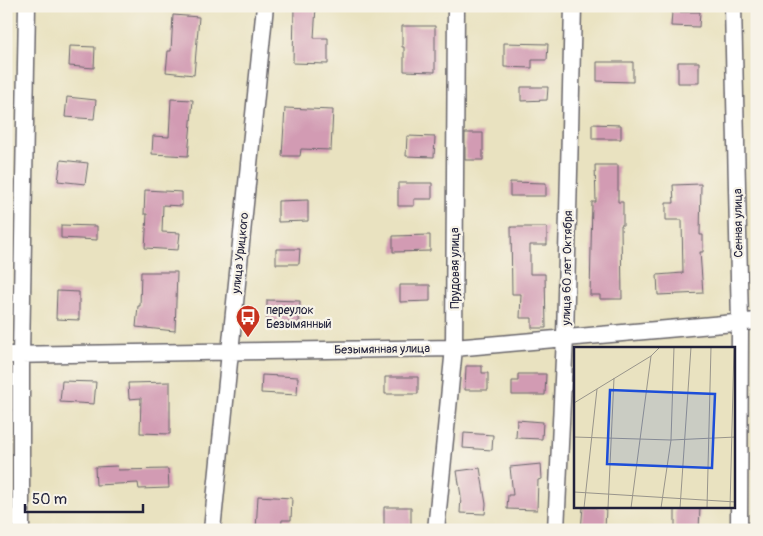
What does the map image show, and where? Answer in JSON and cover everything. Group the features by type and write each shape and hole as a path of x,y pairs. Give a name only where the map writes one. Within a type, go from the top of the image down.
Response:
{"street":[{"path":"21,530 14,355 27,6"},
{"name":"улица Урицкого","path":"212,530 265,6"},
{"name":"Прудовая улица","path":"436,530 454,348 456,6"},
{"name":"улица 60 лет Октября","path":"556,530 565,337 572,6"},
{"name":"Сенная улица","path":"733,6 749,322 739,530"},
{"name":"Безымянная улица","path":"14,355 454,348 749,322"}],"building":[{"path":"294,6 316,6 314,38 328,38 328,64 293,63"},
{"path":"672,12 700,12 699,27 671,26"},
{"path":"173,15 199,17 194,75 166,72 168,51 171,51"},
{"path":"402,26 435,26 435,72 404,71"},
{"path":"504,43 548,44 547,60 532,60 532,68 504,67"},
{"path":"70,46 95,47 94,68 69,66"},
{"path":"597,62 633,62 633,82 597,81"},
{"path":"678,62 699,62 699,83 678,83"},
{"path":"521,87 548,87 547,100 521,101"},
{"path":"67,97 96,100 94,119 65,117"},
{"path":"171,99 193,100 188,156 152,154 153,136 169,137"},
{"path":"285,108 333,110 331,150 301,149 300,156 282,156"},
{"path":"592,124 621,125 621,139 592,139"},
{"path":"465,133 483,133 483,160 465,160"},
{"path":"407,136 435,137 434,157 406,156"},
{"path":"61,160 88,163 85,184 58,181"},
{"path":"595,165 618,165 618,202 623,202 623,225 621,225 622,299 600,299 600,295 590,295 592,202 596,202"},
{"path":"510,182 546,183 546,196 510,196"},
{"path":"398,183 432,183 432,199 414,199 414,206 398,206"},
{"path":"701,184 700,235 703,235 703,252 700,252 703,293 658,295 657,275 683,273 682,220 666,220 666,203 674,203 673,185"},
{"path":"145,190 182,192 182,206 163,205 162,232 180,233 178,250 145,248 147,214 144,214"},
{"path":"308,200 308,221 278,222 278,201"},
{"path":"61,225 97,226 97,240 61,238"},
{"path":"511,227 547,227 547,245 530,245 530,274 545,274 546,328 532,328 532,318 520,318 521,294 512,294"},
{"path":"430,235 430,251 393,252 393,236"},
{"path":"276,249 300,249 299,264 276,264"},
{"path":"141,272 177,272 175,331 136,327 138,306 140,306"},
{"path":"400,285 430,285 430,301 400,302"},
{"path":"57,291 79,292 79,320 56,319"},
{"path":"267,300 300,301 299,323 267,322"},
{"path":"466,366 482,366 482,373 488,373 488,390 465,390"},
{"path":"518,374 546,374 545,395 512,395 512,381 518,381"},
{"path":"262,375 298,377 297,395 261,393"},
{"path":"385,377 418,377 418,394 385,394"},
{"path":"62,381 96,382 94,404 60,402"},
{"path":"170,382 170,434 140,433 141,398 129,399 128,383"},
{"path":"517,420 543,422 542,439 516,438"},
{"path":"464,433 493,435 492,450 463,448"},
{"path":"541,464 542,479 538,480 537,510 507,509 508,495 513,495 510,467"},
{"path":"117,466 118,470 168,469 169,488 139,489 138,483 96,485 95,467"},
{"path":"480,468 486,504 485,514 460,513 461,496 457,471"},
{"path":"258,496 292,498 291,520 282,520 281,530 256,530"},
{"path":"384,507 411,507 411,530 384,530"},
{"path":"583,508 606,508 605,530 581,530"},
{"path":"675,508 700,508 699,530 675,530"}],"place":[{"name":"переулок Безымянный","path":"248,338"}]}
